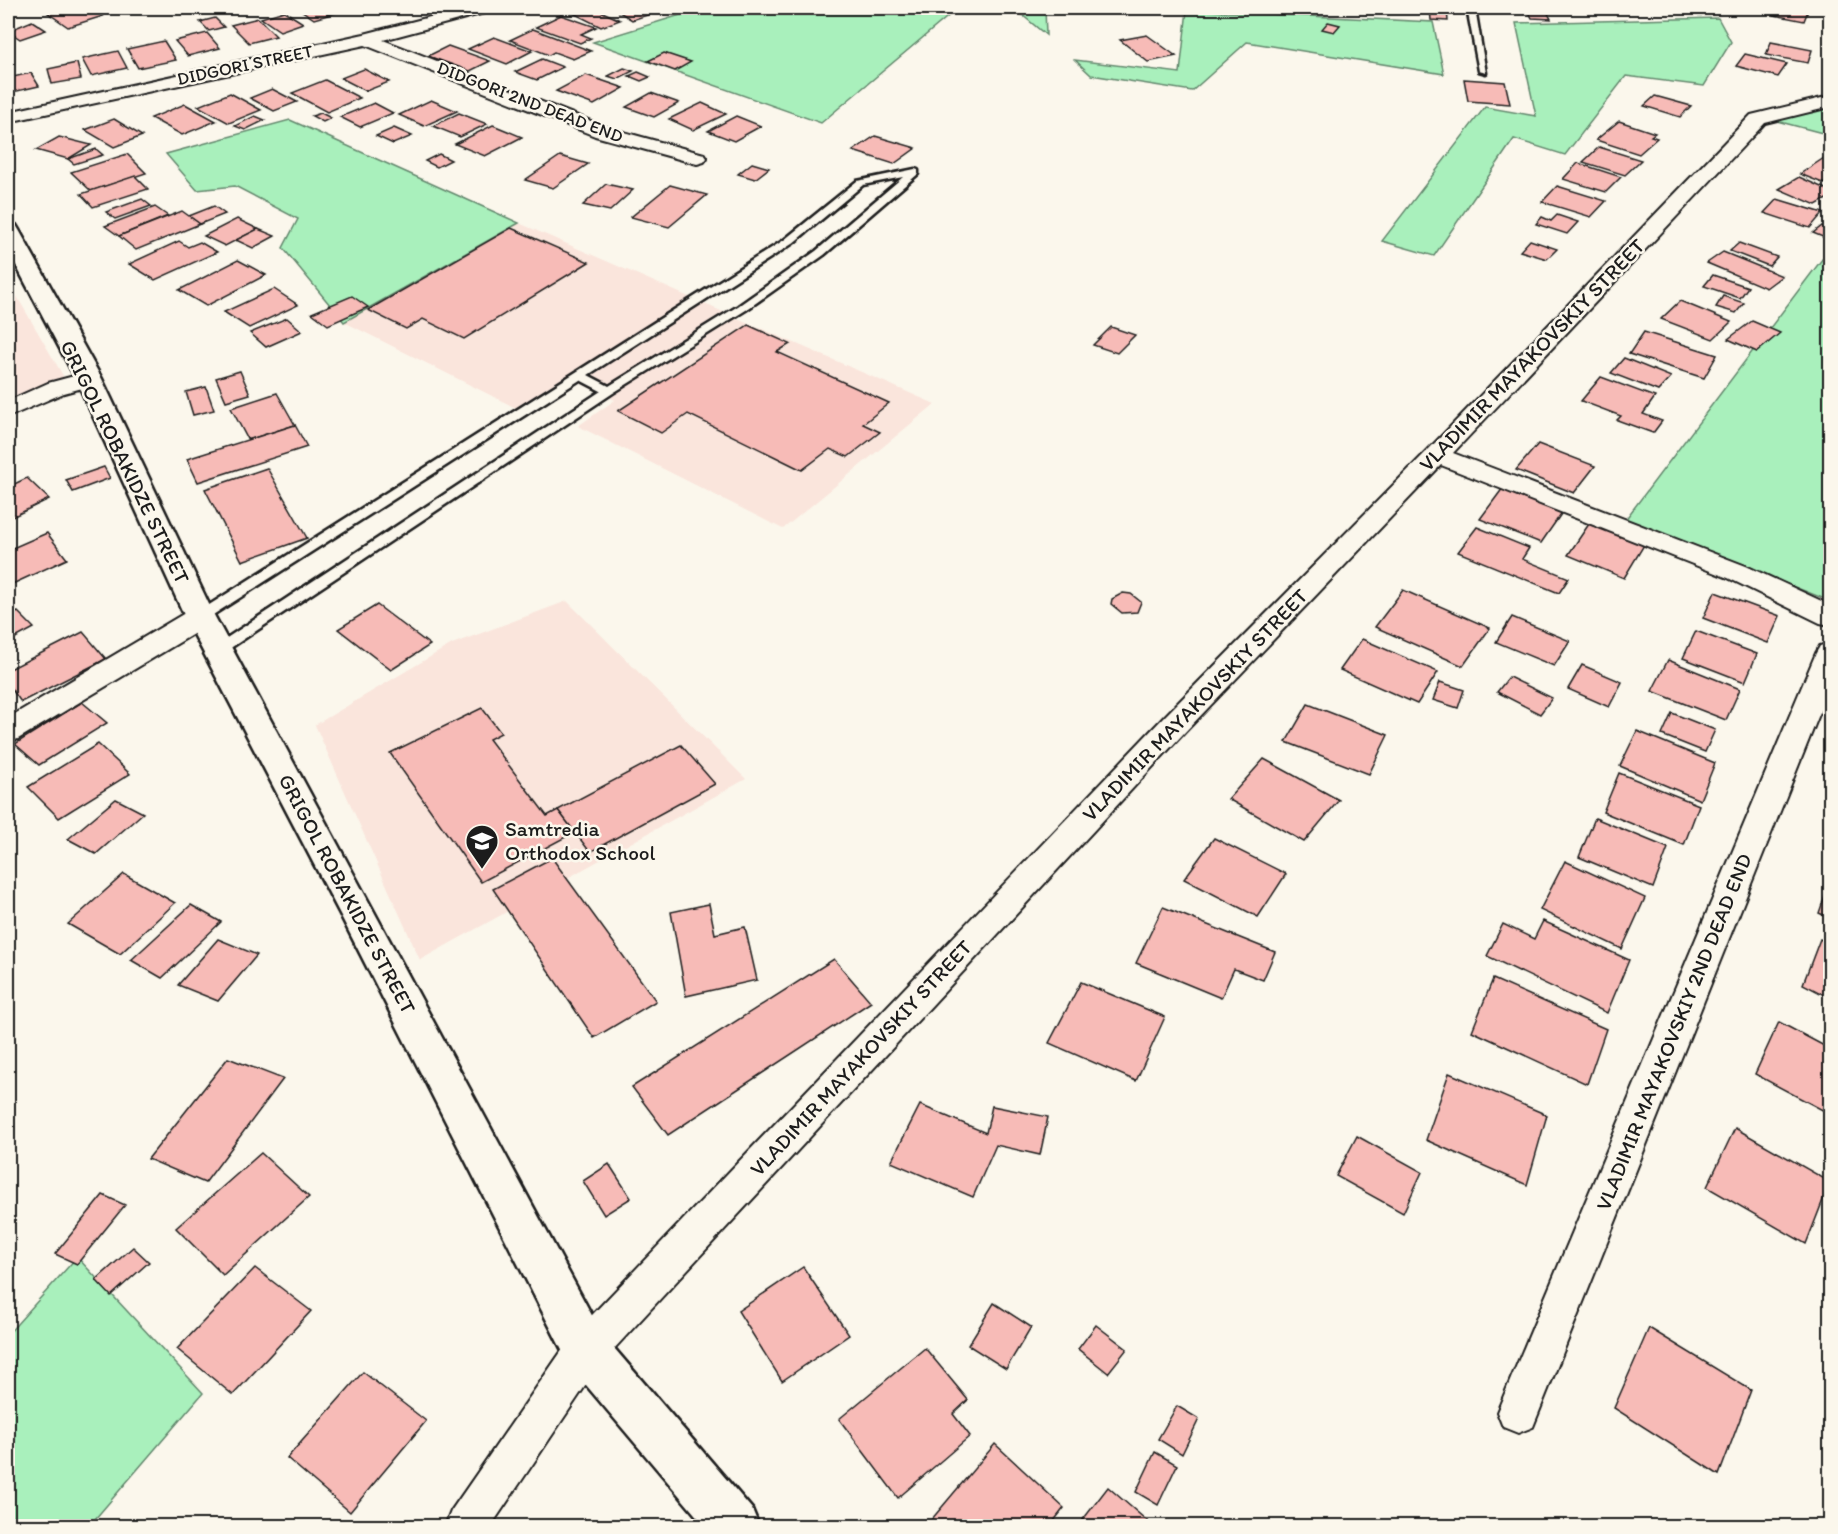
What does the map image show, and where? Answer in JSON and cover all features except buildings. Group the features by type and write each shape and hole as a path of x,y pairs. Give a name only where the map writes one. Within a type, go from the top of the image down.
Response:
{"street":[{"name":"DIDGORI STREET","path":"8,117 366,39 482,8"},
{"name":"DIDGORI 2ND DEAD END","path":"366,39 602,132 697,158"},
{"name":"VLADIMIR MAYAKOVSKIY STREET","path":"466,1527 586,1350 1174,725 1437,455 1758,119 1830,102"},
{"name":"GRIGOL ROBAKIDZE STREET","path":"8,230 88,379 200,617 586,1350 735,1527"},
{"path":"8,410 56,388 88,379"},
{"path":"1437,455 1737,572 1830,616"},
{"path":"8,731 200,617"},
{"name":"VLADIMIR MAYAKOVSKIY 2ND DEAD END","path":"1518,1412 1830,653"}],"lane":[{"path":"1472,8 1483,71"},
{"path":"200,617 788,242 860,183 915,172 819,253 742,308 609,391 218,650"},
{"path":"579,374 609,391"}],"shaded area":[{"path":"519,223 935,404 783,529 578,426 615,400 565,376 516,408 344,322"},
{"path":"8,281 65,379 8,403"},
{"name":"Samtredia Orthodox School","path":"567,601 746,779 420,960 315,725 452,644"}],"green space":[{"path":"703,8 958,8 821,123 593,42"},
{"path":"1014,8 1045,8 1046,35"},
{"path":"1187,10 1433,22 1444,74 1247,42 1192,91 1091,75 1075,60 1180,73"},
{"path":"1718,18 1731,42 1704,86 1626,76 1565,155 1514,139 1434,256 1382,241 1485,107 1536,116 1516,23"},
{"path":"1830,106 1830,135 1773,120"},
{"path":"290,120 519,223 344,322 283,248 298,219 235,186 197,190 166,154"},
{"path":"1830,250 1830,601 1625,520"},
{"path":"77,1257 203,1393 89,1526 8,1526 8,1334"}],"place":[{"name":"Samtredia Orthodox School","path":"482,870"}]}
